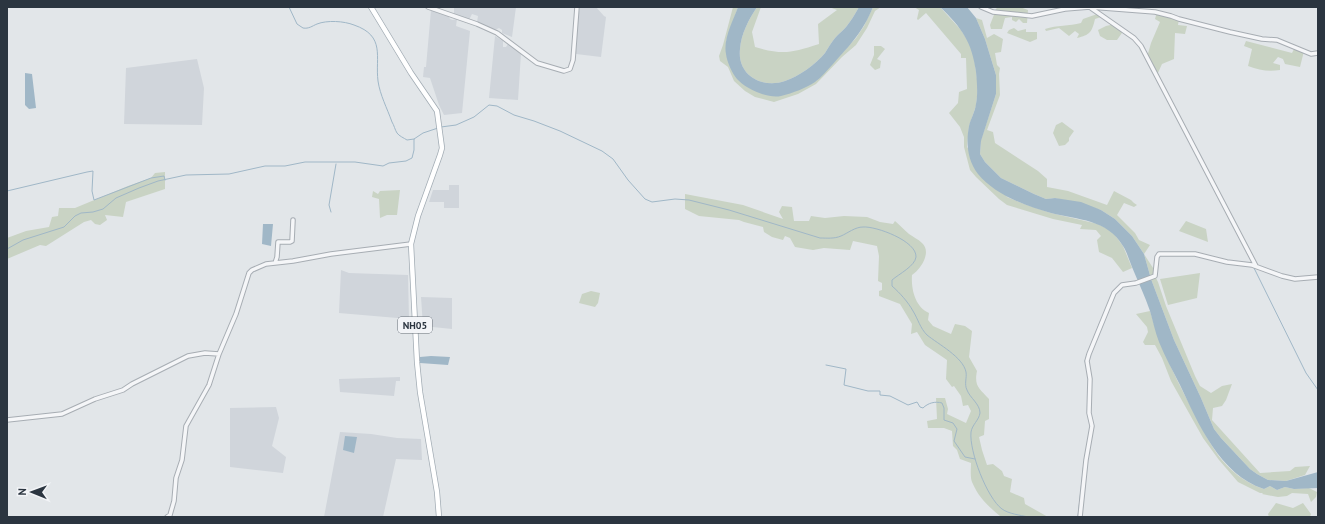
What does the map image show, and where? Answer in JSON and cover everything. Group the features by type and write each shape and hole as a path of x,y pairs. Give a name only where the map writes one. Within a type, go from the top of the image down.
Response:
{"main road":[{"name":"NH05","path":"371,7 411,73 437,111 439,119 442,148 418,216 412,244 417,362 420,392 437,492 439,517"}],"street":[{"path":"428,7 477,24 497,33 537,63 564,71 570,68 573,60 577,7"},
{"path":"981,7 994,12 1032,16 1065,9 1090,7 1155,12 1230,32 1262,39 1276,40 1311,54 1318,53"},
{"path":"1090,7 1134,38 1141,46 1256,266"},
{"path":"275,263 278,242 292,241 293,220"},
{"path":"167,517 170,515 174,501 176,478 182,460 186,426 201,402 209,385 236,314 249,273 266,264 293,262 338,253 412,244"},
{"path":"1080,517 1086,460 1092,426 1089,413 1090,379 1087,361 1114,293 1122,285 1136,283 1154,277 1157,257 1159,254 1195,254 1227,262 1256,266 1294,279 1318,277"},
{"path":"7,420 62,414 95,399 123,390 188,356 205,353 220,354"}],"shaded area":[{"path":"454,7 516,7 512,37 502,33 502,30 499,28 495,30 477,22 478,16 472,14 469,20 454,14"},
{"path":"580,7 596,7 606,17 601,57 576,54 577,23"},
{"path":"431,10 448,15 450,19 457,19 456,26 470,31 462,113 444,115 430,78 423,77 424,67 426,67"},
{"path":"495,36 503,41 503,47 506,47 508,44 521,53 518,100 489,98"},
{"path":"197,59 204,88 202,125 124,124 126,68"},
{"path":"449,185 459,185 459,208 444,208 444,202 429,202 433,190 449,190"},
{"path":"341,270 349,273 408,275 409,319 339,313"},
{"path":"421,297 452,298 452,329 423,326"},
{"path":"400,377 400,381 396,381 394,396 340,392 339,379"},
{"path":"276,407 279,418 272,446 286,457 283,473 230,467 230,408"},
{"path":"340,432 421,439 422,460 396,459 383,517 324,517"}],"green space":[{"path":"733,7 738,7 726,42 751,89 816,81 856,38 864,26 873,7 881,7 875,11 867,28 856,45 816,84 798,94 774,102 755,97 745,91 734,81 728,67 720,61 719,56"},
{"path":"757,7 761,7 752,32 755,47 787,52 819,44 818,24 837,10 829,7 859,7 846,27 835,38 825,53 812,66 785,81 768,83 753,78 747,73 740,58 740,49 744,32"},
{"path":"914,7 940,7 961,30 970,44 974,57 978,87 976,106 969,126 967,147 1007,197 1051,213 1098,224 1112,231 1123,246 1132,268 1123,272 1112,258 1099,252 1097,240 1101,236 1096,230 1080,229 1082,225 1053,219 1007,205 970,170 964,147 964,137 960,127 949,113 958,103 959,92 967,89 966,58 961,58 961,54 926,13 918,20 919,10"},
{"path":"997,7 1020,7 1028,10 1027,23 1023,23 1019,19 1016,22 1012,20 1012,17 1005,18 1002,29 991,29 990,25"},
{"path":"1157,12 1179,19 1178,25 1187,26 1185,34 1175,33 1174,59 1162,64 1157,75 1147,57 1160,22 1155,19"},
{"path":"1100,13 1104,16 1095,19 1090,32 1081,37 1077,38 1079,34 1075,31 1069,36 1059,28 1046,31 1045,29 1081,23 1083,19"},
{"path":"976,18 982,20 987,38 994,34 1003,39 1001,52 995,53 997,65 1000,68 1000,95 987,130 993,132 995,143 1038,171 1047,179 1047,187 1068,191 1107,205 1114,191 1131,200 1137,205 1134,207 1124,203 1117,215 1135,233 1139,240 1150,245 1144,254 1132,236 1115,219 1101,210 1055,198 1046,199 1001,178 985,162 980,154 981,140 996,94 996,75 985,39"},
{"path":"1115,24 1124,30 1117,40 1107,40 1100,36 1098,30"},
{"path":"1014,28 1018,31 1026,29 1026,32 1037,32 1037,39 1030,42 1007,33 1009,30"},
{"path":"1246,41 1292,53 1295,47 1304,51 1300,67 1285,64 1283,59 1278,57 1273,63 1280,65 1280,70 1271,71 1256,69 1248,66 1252,49 1244,46"},
{"path":"874,46 881,46 885,49 877,59 881,61 880,68 875,70 870,65 874,55"},
{"path":"1062,122 1074,131 1069,138 1069,141 1065,145 1059,146 1053,133 1056,125"},
{"path":"165,172 165,189 126,202 123,217 105,215 107,220 100,225 95,224 91,220 84,222 46,246 40,245 7,259 7,238 26,231 49,227 52,217 58,216 59,208 75,208 151,178 155,173"},
{"path":"400,190 397,215 387,215 380,218 379,199 372,197 373,191 378,194 380,191"},
{"path":"685,194 743,205 783,219 779,212 782,206 792,207 794,221 809,221 811,216 825,218 844,216 867,217 880,222 893,224 895,221 920,242 925,247 926,255 922,265 912,275 913,292 917,302 929,313 928,320 933,326 951,334 955,324 965,326 972,331 969,357 977,371 977,384 989,399 989,419 985,421 984,435 979,437 987,465 993,464 1002,471 1004,476 1012,479 1010,492 1024,498 1025,504 1048,517 1000,516 984,501 975,488 971,478 971,463 960,459 957,450 953,446 952,431 944,428 928,428 927,421 937,419 936,398 945,398 948,409 947,414 966,423 971,411 968,405 963,406 961,396 954,386 952,387 946,379 947,360 925,345 917,332 911,334 912,324 900,304 879,296 879,291 882,290 882,283 878,281 879,256 877,246 853,241 850,250 824,248 813,250 795,247 790,238 785,236 783,240 772,237 764,232 763,227 739,220 699,216 685,209"},
{"path":"1186,221 1206,229 1208,242 1179,231"},
{"path":"1144,254 1155,271 1155,276 1166,306 1200,386 1211,393 1222,386 1232,384 1222,406 1213,408 1212,420 1260,473 1290,471 1295,467 1310,466 1305,475 1286,481 1268,480 1250,469 1214,429 1174,340 1151,279"},
{"path":"1200,273 1197,298 1168,305 1160,279"},
{"path":"591,291 600,293 598,303 595,307 579,303 582,294"},
{"path":"1150,311 1159,340 1177,380 1207,438 1222,461 1244,480 1264,489 1270,486 1277,490 1285,487 1294,489 1309,488 1317,492 1316,497 1311,502 1308,494 1292,493 1287,496 1278,497 1262,494 1263,493 1260,493 1238,482 1219,460 1203,438 1171,381 1155,345 1145,345 1143,342 1148,332 1147,327 1136,314"},
{"path":"1276,503 1293,508 1303,503 1311,514 1310,517 1269,517 1268,514"}],"water":[{"path":"738,7 757,7 748,22 741,43 740,58 743,66 747,73 753,78 768,83 776,83 785,81 795,76 806,70 817,61 825,53 835,38 848,25 859,7 873,7 856,38 820,78 799,90 776,97 764,95 751,90 741,83 733,74 727,60 725,48 726,42"},
{"path":"940,7 967,7 976,18 985,39 996,75 996,94 981,141 980,154 985,162 1001,178 1034,194 1046,199 1055,198 1081,202 1101,210 1115,219 1132,236 1144,254 1151,279 1174,340 1214,429 1250,469 1257,474 1268,480 1286,481 1318,472 1318,488 1294,489 1285,487 1277,490 1270,486 1264,489 1248,482 1223,460 1203,431 1164,353 1144,294 1126,251 1109,230 1091,222 1051,213 1012,199 993,188 974,169 968,151 968,138 969,126 975,110 977,96 977,80 974,61 965,36"},
{"path":"25,73 32,74 36,108 29,109 25,105"},
{"path":"263,224 273,224 271,246 262,244"},
{"path":"420,357 450,357 448,365 420,363"},
{"path":"345,436 357,437 354,453 343,450"}],"waterway":[{"path":"289,7 297,24 303,28 309,28 326,22 341,22 354,25 371,35 377,48 377,72 379,86 396,132 407,140 414,139"},
{"path":"441,127 456,125 474,117 489,105 497,106 514,115 560,131 602,151 613,159 628,180 645,199 652,202 675,199 689,200 729,210 820,238 838,237 860,227 869,227 886,232 903,240 915,251 916,257 910,267 892,280 892,286 909,304 927,335 950,351 964,366 966,372 966,388 980,410 979,416 971,432 973,450 980,474 996,503 1002,509 1028,517"},
{"path":"7,249 23,240 64,227 75,216 81,213 103,209 116,198 158,181 186,175 229,174 265,166 285,166 305,162 355,162 383,166 389,163 406,161 412,158 414,139 423,133 438,128"},
{"path":"331,212 329,205 336,164"},
{"path":"7,191 93,171 92,191 94,200 151,178 164,176 165,180"},
{"path":"1254,268 1306,373 1318,390"},
{"path":"1087,368 1085,361 1100,322"},
{"path":"826,365 846,369 844,385 868,391 880,391 880,395 890,396 908,405 917,402 920,407 923,408 932,403 942,403 944,408 944,420 953,423 957,429 954,441 965,457 975,459"},
{"path":"1088,397 1088,404"},
{"path":"1078,517 1084,462"}]}
